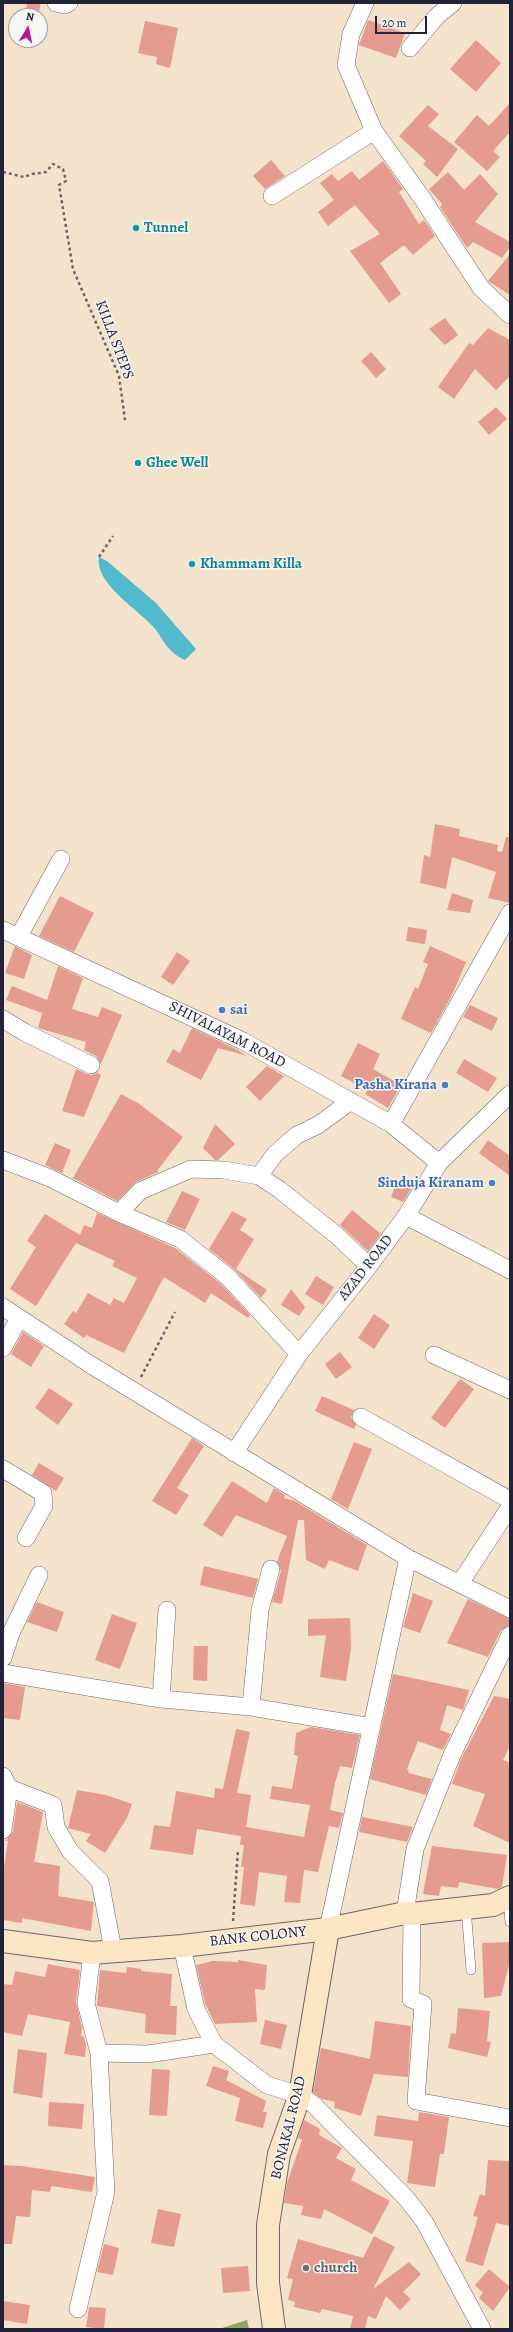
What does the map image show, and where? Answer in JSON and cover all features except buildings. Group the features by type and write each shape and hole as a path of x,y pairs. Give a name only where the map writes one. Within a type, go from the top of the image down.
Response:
{"main road":[{"name":"BANK COLONY","path":"3,1941 103,1952 182,1946 328,1929 409,1913 493,1905 509,1898"},
{"name":"BONAKAL ROAD","path":"274,2329 268,2284 268,2225 279,2154 300,2095 328,1929"}],"street":[{"path":"56,3 65,5 69,3"},
{"path":"365,3 352,34 346,65 374,131 422,198 481,288 510,315"},
{"path":"410,48 436,16 453,3"},
{"path":"272,196 374,131"},
{"path":"7,932 61,859"},
{"path":"391,1124 510,913"},
{"name":"SHIVALAYAM ROAD","path":"7,932 243,1041 391,1124 439,1163"},
{"path":"3,1019 24,1032 91,1065"},
{"name":"AZAD ROAD","path":"234,1453 299,1354 369,1266 406,1216 439,1163 510,1094"},
{"path":"259,1176 275,1154 297,1135 318,1125 351,1101"},
{"path":"3,1160 50,1178 119,1213 180,1239 228,1277 299,1354"},
{"path":"119,1213 140,1191 191,1169 218,1169 259,1176 280,1190 335,1234 369,1266"},
{"path":"406,1216 510,1270"},
{"path":"3,1307 234,1453 408,1558 510,1609"},
{"path":"3,1348 19,1318"},
{"path":"434,1355 510,1390"},
{"path":"361,1417 510,1500"},
{"path":"3,1469 43,1493 44,1506 26,1538"},
{"path":"460,1583 510,1507"},
{"path":"328,1929 408,1558"},
{"path":"251,1707 260,1610 271,1569"},
{"path":"3,1658 11,1633 39,1575"},
{"path":"161,1700 167,1610"},
{"path":"510,1634 452,1755 415,1849 409,1913 411,1999 424,2004 416,2102 510,2118"},
{"path":"3,1673 161,1700 251,1707 372,1727"},
{"path":"3,1830 6,1782 53,1805 56,1827 70,1851 100,1881 103,1952 86,2003 99,2053 106,2192 78,2309"},
{"path":"182,1946 196,2009 214,2044 267,2086 300,2095 314,2104 406,2198 424,2221 482,2329"},
{"path":"99,2053 148,2054 214,2044"}],"lane":[{"path":"509,1898 510,1922"},
{"path":"466,1908 471,1970"}],"path":[{"name":"KILLA STEPS","path":"3,172 24,177 46,172 54,164 63,169 66,181 59,185 73,269 119,376 125,420"},
{"path":"99,557 113,536"},
{"path":"134,1390 175,1312"},
{"path":"232,1939 238,1850"}],"green space":[{"path":"247,2320 249,2329 219,2329"}],"water":[{"path":"99,557 107,561 156,603 196,649 185,660 171,651 156,630 111,587 99,567"}],"place":[{"name":"Tunnel","path":"136,228"},
{"name":"Ghee Well","path":"138,463"},
{"name":"Khammam Killa","path":"192,564"},
{"name":"sai","path":"222,1010"},
{"name":"Pasha Kirana","path":"445,1085"},
{"name":"Sinduja Kiranam","path":"492,1183"},
{"name":"church","path":"306,2268"}]}
